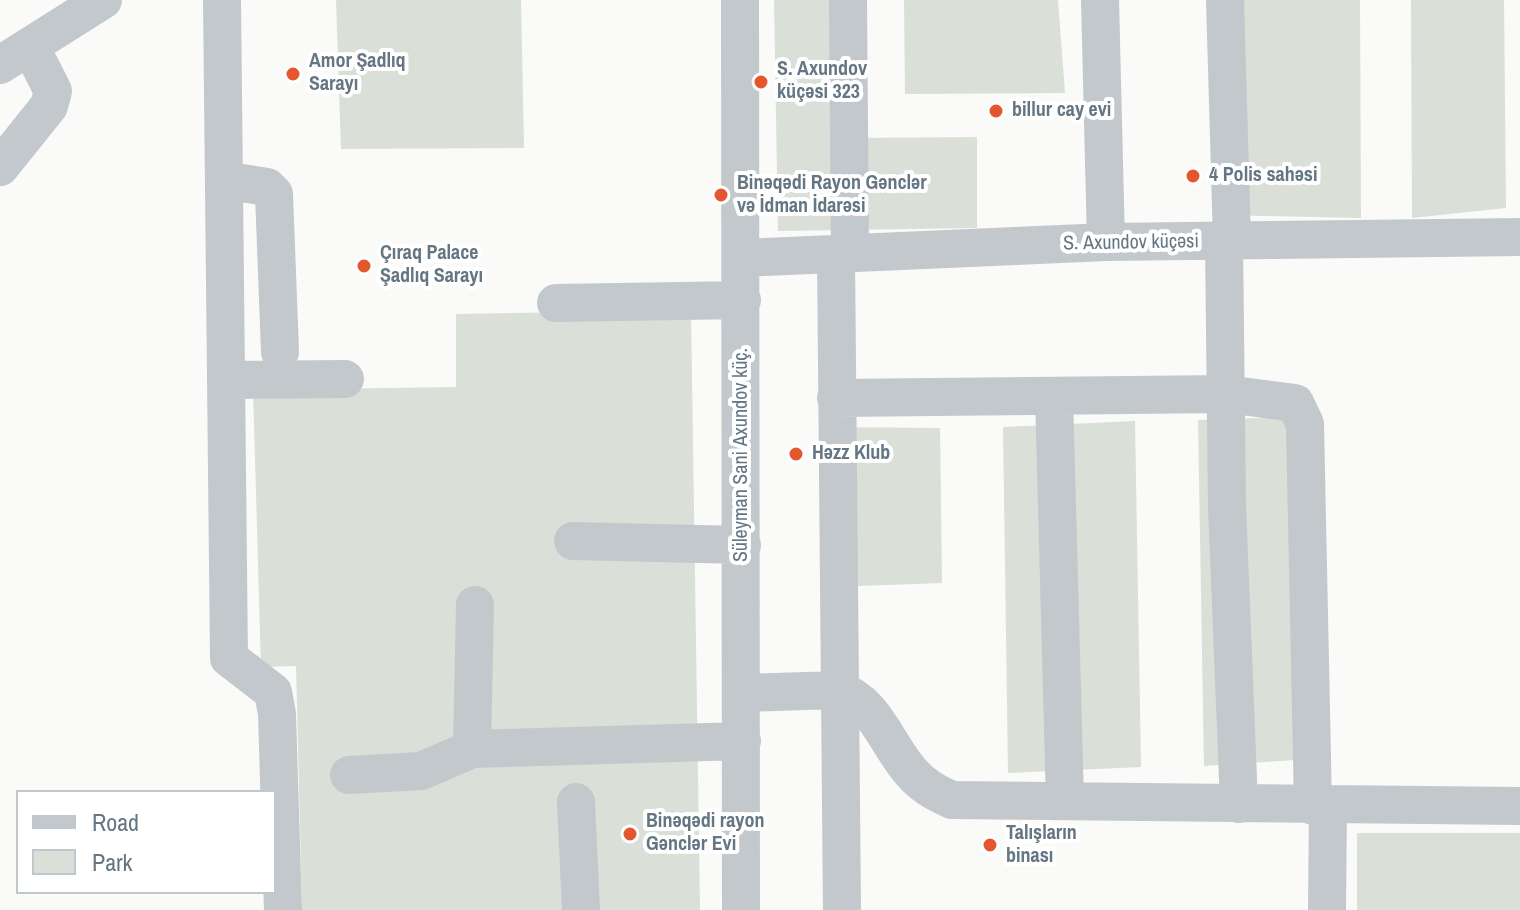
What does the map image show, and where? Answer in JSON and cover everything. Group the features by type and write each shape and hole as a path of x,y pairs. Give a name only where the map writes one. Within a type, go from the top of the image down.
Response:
{"street":[{"path":"10,50 62,0"},
{"path":"10,50 103,0"},
{"path":"222,0 229,658 273,692 277,714 283,910"},
{"name":"Süleyman Sani Axundov küç.","path":"740,0 741,910"},
{"path":"842,910 836,398 843,255 848,0"},
{"path":"1100,0 1106,242"},
{"path":"1225,0 1226,394 1239,804"},
{"path":"0,167 49,106 53,91 10,50"},
{"path":"224,180 267,187 274,194 280,352"},
{"name":"S. Axundov küçəsi","path":"742,258 1106,242 1520,237"},
{"path":"556,303 742,300"},
{"path":"226,380 345,379"},
{"path":"836,398 1226,394 1295,403 1305,424 1327,910"},
{"path":"1054,396 1065,801"},
{"path":"573,541 742,545"},
{"path":"472,749 475,605"},
{"path":"742,693 838,690 852,694 867,707 911,772 930,790 952,800 1520,806"},
{"path":"349,775 421,771 472,749 742,741"},
{"path":"576,802 581,910"}],"green space":[{"path":"336,0 521,0 524,148 341,149"},
{"path":"774,0 857,0 857,138 977,137 977,228 778,231"},
{"path":"904,0 1058,0 1065,93 905,94"},
{"path":"1215,0 1360,0 1361,218 1219,215"},
{"path":"1411,0 1504,0 1506,208 1412,218"},
{"path":"691,310 700,910 302,910 296,666 261,667 253,390 456,387 456,314"},
{"path":"1293,417 1295,760 1204,766 1198,420"},
{"path":"1135,421 1141,767 1008,773 1003,427"},
{"path":"831,427 940,428 942,583 832,587"},
{"path":"1357,833 1520,833 1520,910 1357,910"}],"place":[{"name":"Amor Şadlıq Sarayı","path":"293,74"},
{"name":"S. Axundov küçəsi 323","path":"761,82"},
{"name":"billur cay evi","path":"996,111"},
{"name":"4 Polis sahəsi","path":"1193,176"},
{"name":"Binəqədi Rayon Gənclər və İdman İdarəsi","path":"721,195"},
{"name":"Çıraq Palace Şadlıq Sarayı","path":"364,266"},
{"name":"Həzz Klub","path":"796,454"},
{"name":"Binəqədi rayon Gənclər Evi","path":"630,834"},
{"name":"Talışların binası","path":"990,845"}]}
